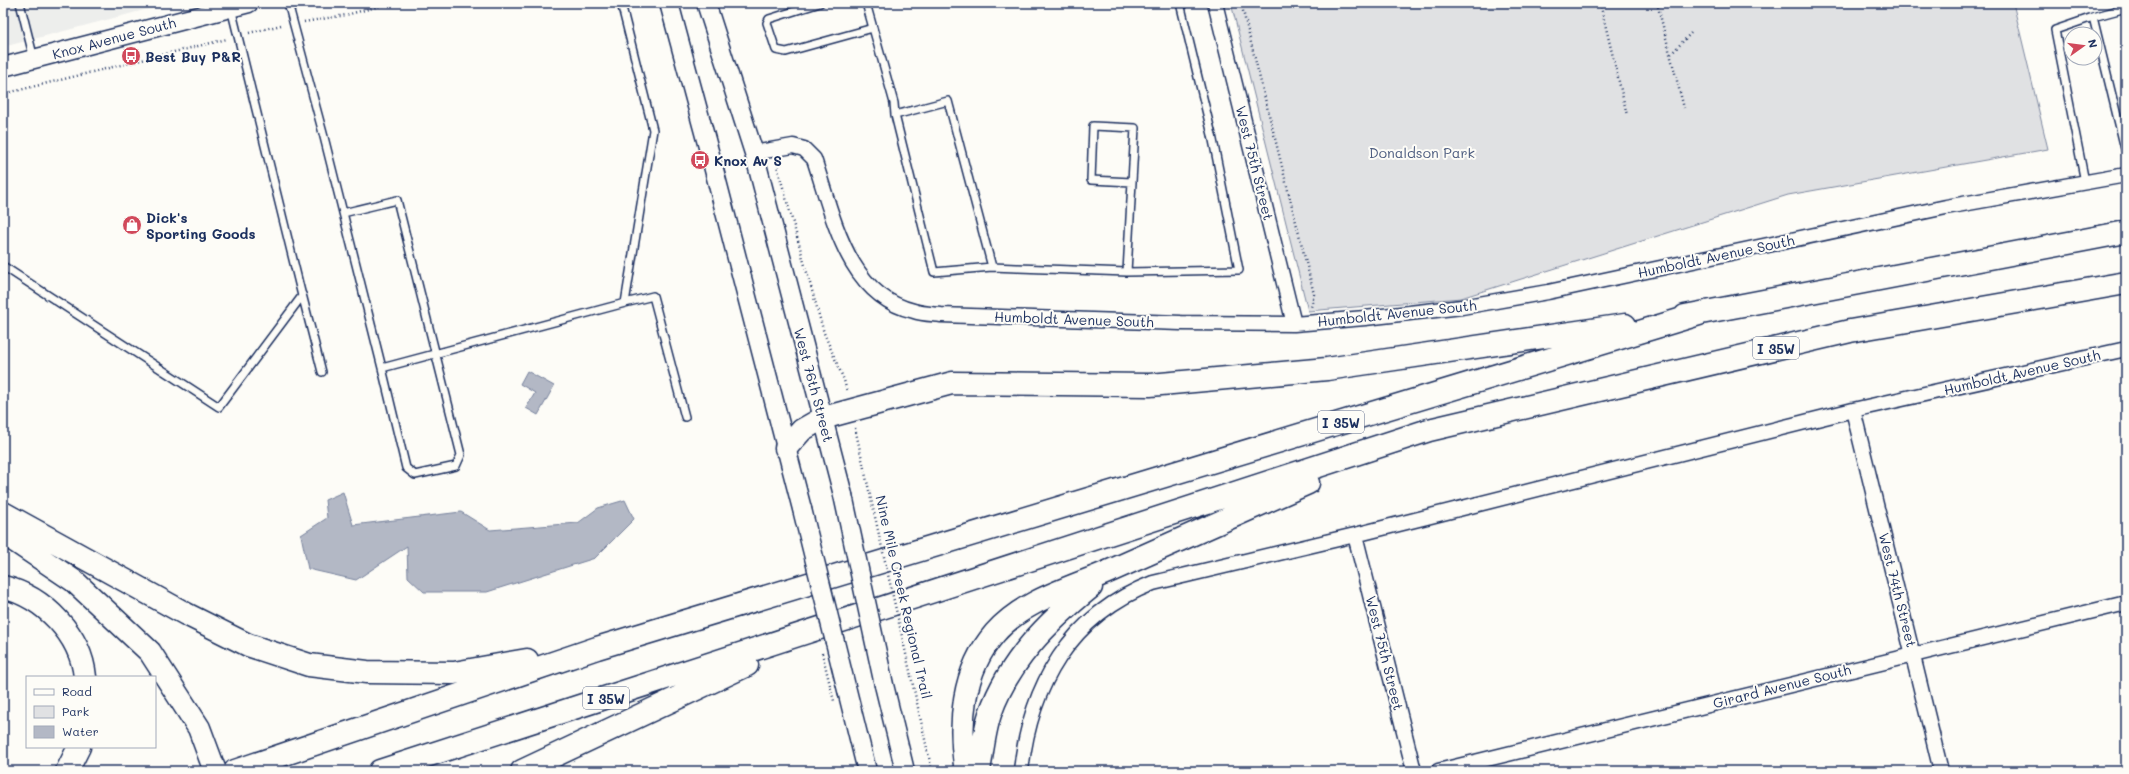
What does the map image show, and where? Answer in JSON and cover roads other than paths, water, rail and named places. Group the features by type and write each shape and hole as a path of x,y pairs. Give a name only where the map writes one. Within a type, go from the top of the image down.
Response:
{"highway":[{"name":"I 35W","path":"235,771 597,648 1699,314 2126,232"},
{"name":"I 35W","path":"380,771 1429,430 1850,331 2126,283"},
{"path":"786,448 802,430 823,418 952,383 1150,386 1327,369 1699,314"},
{"path":"966,771 962,750 961,717 968,682 978,660 995,633 1016,614 1044,598 1110,571 1429,430"},
{"path":"3,513 186,614 248,644 309,665 367,672 454,673 597,648"},
{"path":"10,538 74,581 150,652 199,728 215,771"},
{"path":"979,771 989,715 1002,684 1017,661 1038,633 1110,571"},
{"path":"3,587 12,589 39,603 63,625 76,645 86,676"},
{"path":"522,771 832,625"},
{"path":"67,771 78,748"}],"street":[{"name":"Knox Avenue South","path":"3,67 249,3"},
{"path":"669,3 712,162 802,510 867,771"},
{"name":"West 76th Street","path":"706,3 754,152 823,418 842,495 904,771"},
{"name":"West 75th Street","path":"1215,3 1294,324"},
{"name":"Humboldt Avenue South","path":"754,152 793,146 804,149 814,159 848,258 861,278 873,289 893,303 913,311 941,315 1181,323 1294,324 1462,307 1548,292 1946,207 2126,175"},
{"name":"Humboldt Avenue South","path":"1020,771 1023,744 1033,708 1051,667 1072,639 1118,600 1135,590 1173,577 1355,535 1854,410 2126,349"},
{"name":"West 74th Street","path":"1854,410 1941,771"},
{"name":"West 75th Street","path":"1355,535 1414,771"},
{"name":"Girard Avenue South","path":"1438,771 2126,603"}],"lane":[{"path":"20,3 34,59"},
{"path":"288,3 343,213 406,468 415,475 456,466 461,455 397,200 343,213"},
{"path":"621,3 653,130 625,303"},
{"path":"820,3 769,19 767,23 776,50 779,52 873,28"},
{"path":"866,3 894,103 895,115 934,272 992,267 1127,272 1239,270 1212,134 1180,3"},
{"path":"231,8 322,372"},
{"path":"2085,182 2055,30 2126,8"},
{"path":"2093,17 2126,153"},
{"path":"895,115 948,101 992,267"},
{"path":"1127,272 1132,182 1135,128 1093,126 1091,180 1132,182"},
{"path":"3,266 219,408 302,294"},
{"path":"382,368 653,296 684,417"}],"water":[{"path":"527,371 554,386 538,415 526,408 535,393 520,384"},
{"path":"343,492 353,525 461,512 490,530 578,523 598,508 625,500 634,519 595,558 487,592 424,592 408,577 407,546 356,580 308,569 301,535 327,518 325,500"}],"place":[{"name":"Best Buy P&R","path":"131,56"},
{"name":"Knox Av S","path":"700,160"},
{"name":"Dick's Sporting Goods","path":"132,225"}],"park label":[{"name":"Donaldson Park","path":"1422,152"}]}
